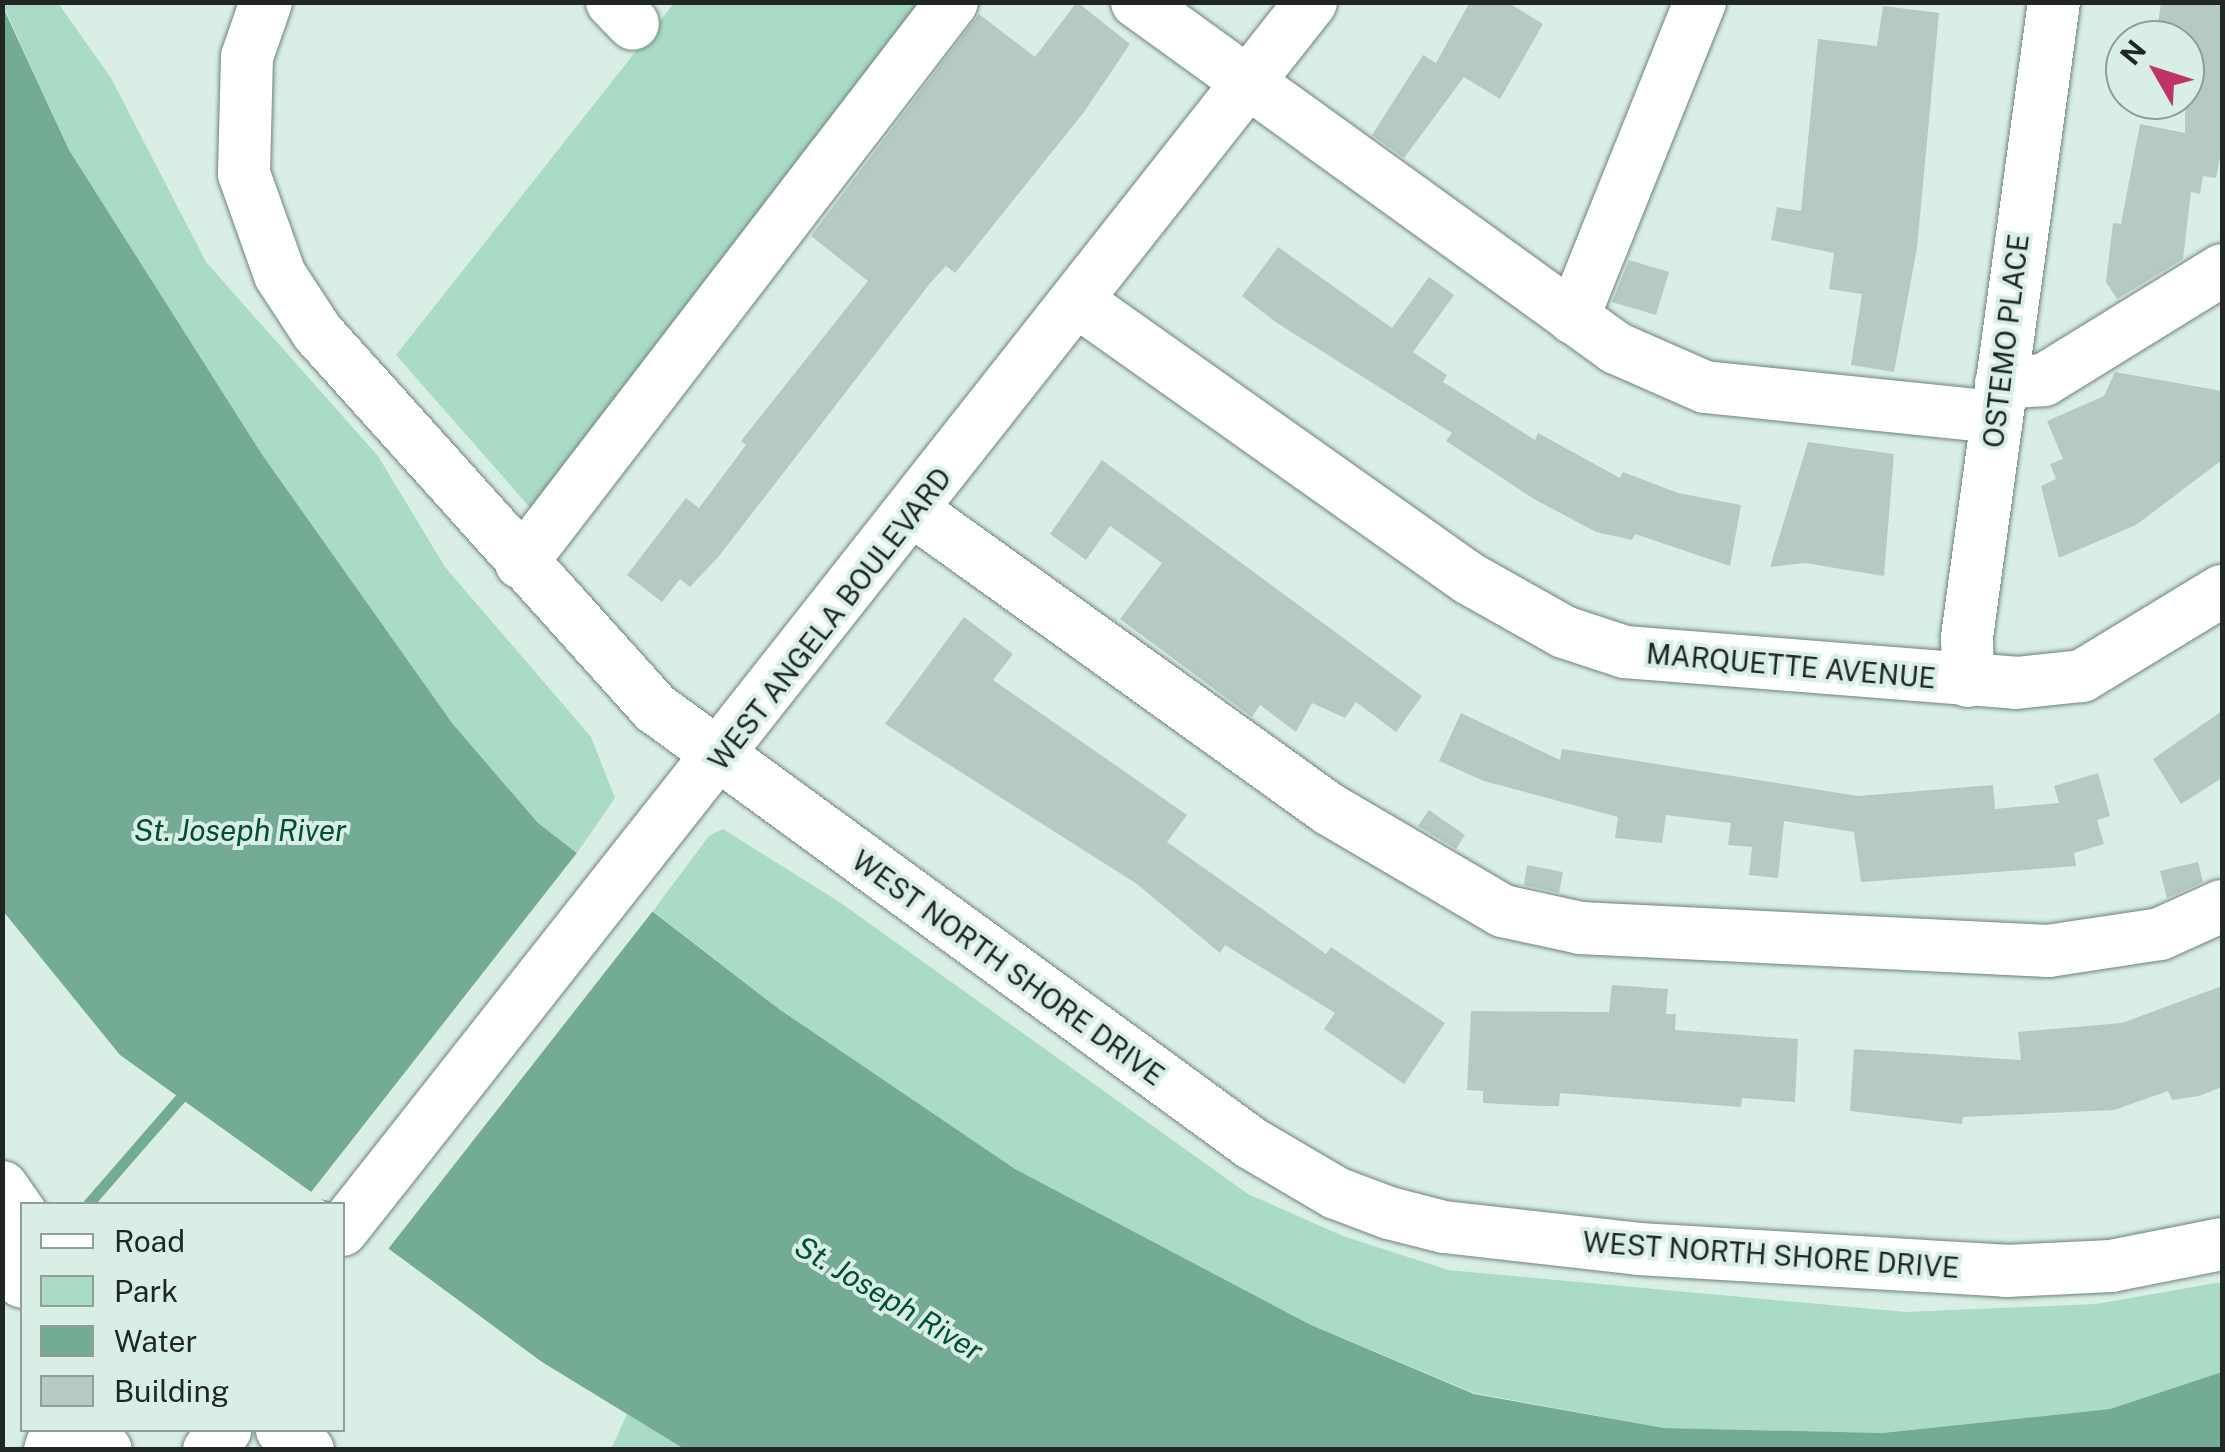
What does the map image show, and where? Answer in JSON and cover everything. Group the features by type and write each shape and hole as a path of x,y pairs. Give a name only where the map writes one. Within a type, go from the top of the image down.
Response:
{"street":[{"name":"WEST NORTH SHORE DRIVE","path":"266,2 247,57 244,174 280,275 318,334 521,564 655,708 1250,1143 1336,1193 1389,1213 1444,1227 1639,1249 2006,1272 2111,1266 2222,1244"},
{"path":"521,564 952,2"},
{"path":"1137,2 1244,86 1616,348 1705,387 1998,400 2044,380 2222,270"},
{"name":"WEST ANGELA BOULEVARD","path":"345,1226 1080,303 1311,2"},
{"path":"1572,318 1700,2"},
{"name":"OSTEMO PLACE","path":"1968,681 1998,400 2054,2"},
{"name":"MARQUETTE AVENUE","path":"1080,303 1470,579 1564,632 1684,662 1968,681 2082,676 2222,590"},
{"path":"915,512 1329,809 1502,911 1580,928 2048,951 2160,934 2222,906"},
{"path":"2,1187 20,1213"},
{"path":"2,1254 20,1279"},
{"path":"285,1432 308,1450"}],"green space":[{"path":"2,3 58,3 111,78 206,262 378,456 445,567 591,737 615,798 577,853 538,823 452,723 261,453 69,150"},
{"path":"674,3 933,3 540,519 396,355"},
{"path":"723,829 838,901 1248,1194 1343,1236 1448,1270 1906,1312 2096,1304 2222,1282 2222,1372 2110,1409 1882,1433 1664,1428 1474,1393 1311,1325 1015,1169 779,1009 653,911 709,836"},
{"path":"627,1414 686,1449 611,1449"}],"water":[{"name":"St. Joseph River","path":"2,5 69,150 261,453 452,723 538,823 779,1009 1015,1169 1311,1325 1474,1394 1664,1428 1882,1433 2110,1409 2222,1372 2222,1449 686,1450 542,1362 345,1216 345,1202 325,1202 120,1055 3,911"}],"pier":[{"path":"580,849 656,907 385,1253 345,1223 345,1202 308,1196"}],"building":[{"path":"1077,2 1130,44 1084,112 955,273 946,266 931,282 719,556 690,587 680,579 662,602 627,575 686,498 699,508 746,445 741,441 868,281 811,236 979,14 1035,57"},
{"path":"1470,2 1507,2 1543,24 1500,99 1464,77 1404,158 1372,135 1423,55 1436,63"},
{"path":"2161,2 2222,2 2222,146 2216,178 2203,176 2200,194 2191,192 2183,259 2117,299 2106,282 2113,223 2121,224 2140,124 2185,133 2185,120 2205,120 2205,20 2159,20"},
{"path":"1883,6 1939,13 1917,248 1894,372 1851,365 1862,294 1829,289 1834,253 1771,240 1777,207 1801,211 1818,39 1877,46"},
{"path":"1278,247 1392,328 1429,277 1454,295 1413,352 1447,375 1443,382 1535,440 1538,433 1620,478 1623,472 1678,493 1741,505 1730,566 1635,534 1632,540 1596,532 1534,499 1446,441 1452,433 1277,323 1242,296"},
{"path":"1629,260 1669,272 1656,315 1612,302"},
{"path":"2115,372 2222,391 2222,460 2136,525 2059,558 2041,486 2056,479 2050,464 2063,459 2047,421 2104,396"},
{"path":"1808,442 1894,454 1884,576 1805,563 1770,567"},
{"path":"1102,460 1422,696 1396,732 1356,702 1345,718 1312,703 1296,732 1260,705 1252,717 1120,619 1162,563 1110,526 1086,560 1050,534"},
{"path":"964,617 1013,654 993,680 1187,815 1167,842 1326,954 1331,947 1445,1023 1404,1084 1324,1029 1335,1013 1225,945 1220,953 1137,884 885,724"},
{"path":"2222,711 2222,778 2181,804 2153,759"},
{"path":"1461,713 1560,760 1562,749 1858,796 1993,785 1995,809 2059,803 2054,786 2098,773 2110,816 2097,820 2104,844 2074,853 2076,866 1861,882 1854,832 1784,821 1778,878 1749,875 1752,847 1728,845 1731,823 1666,815 1662,843 1615,838 1618,817 1484,781 1439,761"},
{"path":"1429,810 1465,835 1456,849 1418,826"},
{"path":"2198,862 2203,882 2167,898 2160,871"},
{"path":"1527,865 1563,872 1559,893 1524,885"},
{"path":"1612,985 1668,989 1666,1014 1676,1014 1675,1030 1798,1039 1795,1102 1742,1098 1741,1107 1560,1093 1559,1106 1542,1106 1483,1103 1483,1091 1467,1090 1471,1011 1609,1012"},
{"path":"2222,986 2222,1087 2199,1096 2172,1100 2168,1091 2114,1110 1963,1117 1962,1124 1850,1111 1854,1049 2021,1060 2018,1032 2122,1023"}],"waterway":[{"path":"90,1202 180,1098"}]}
